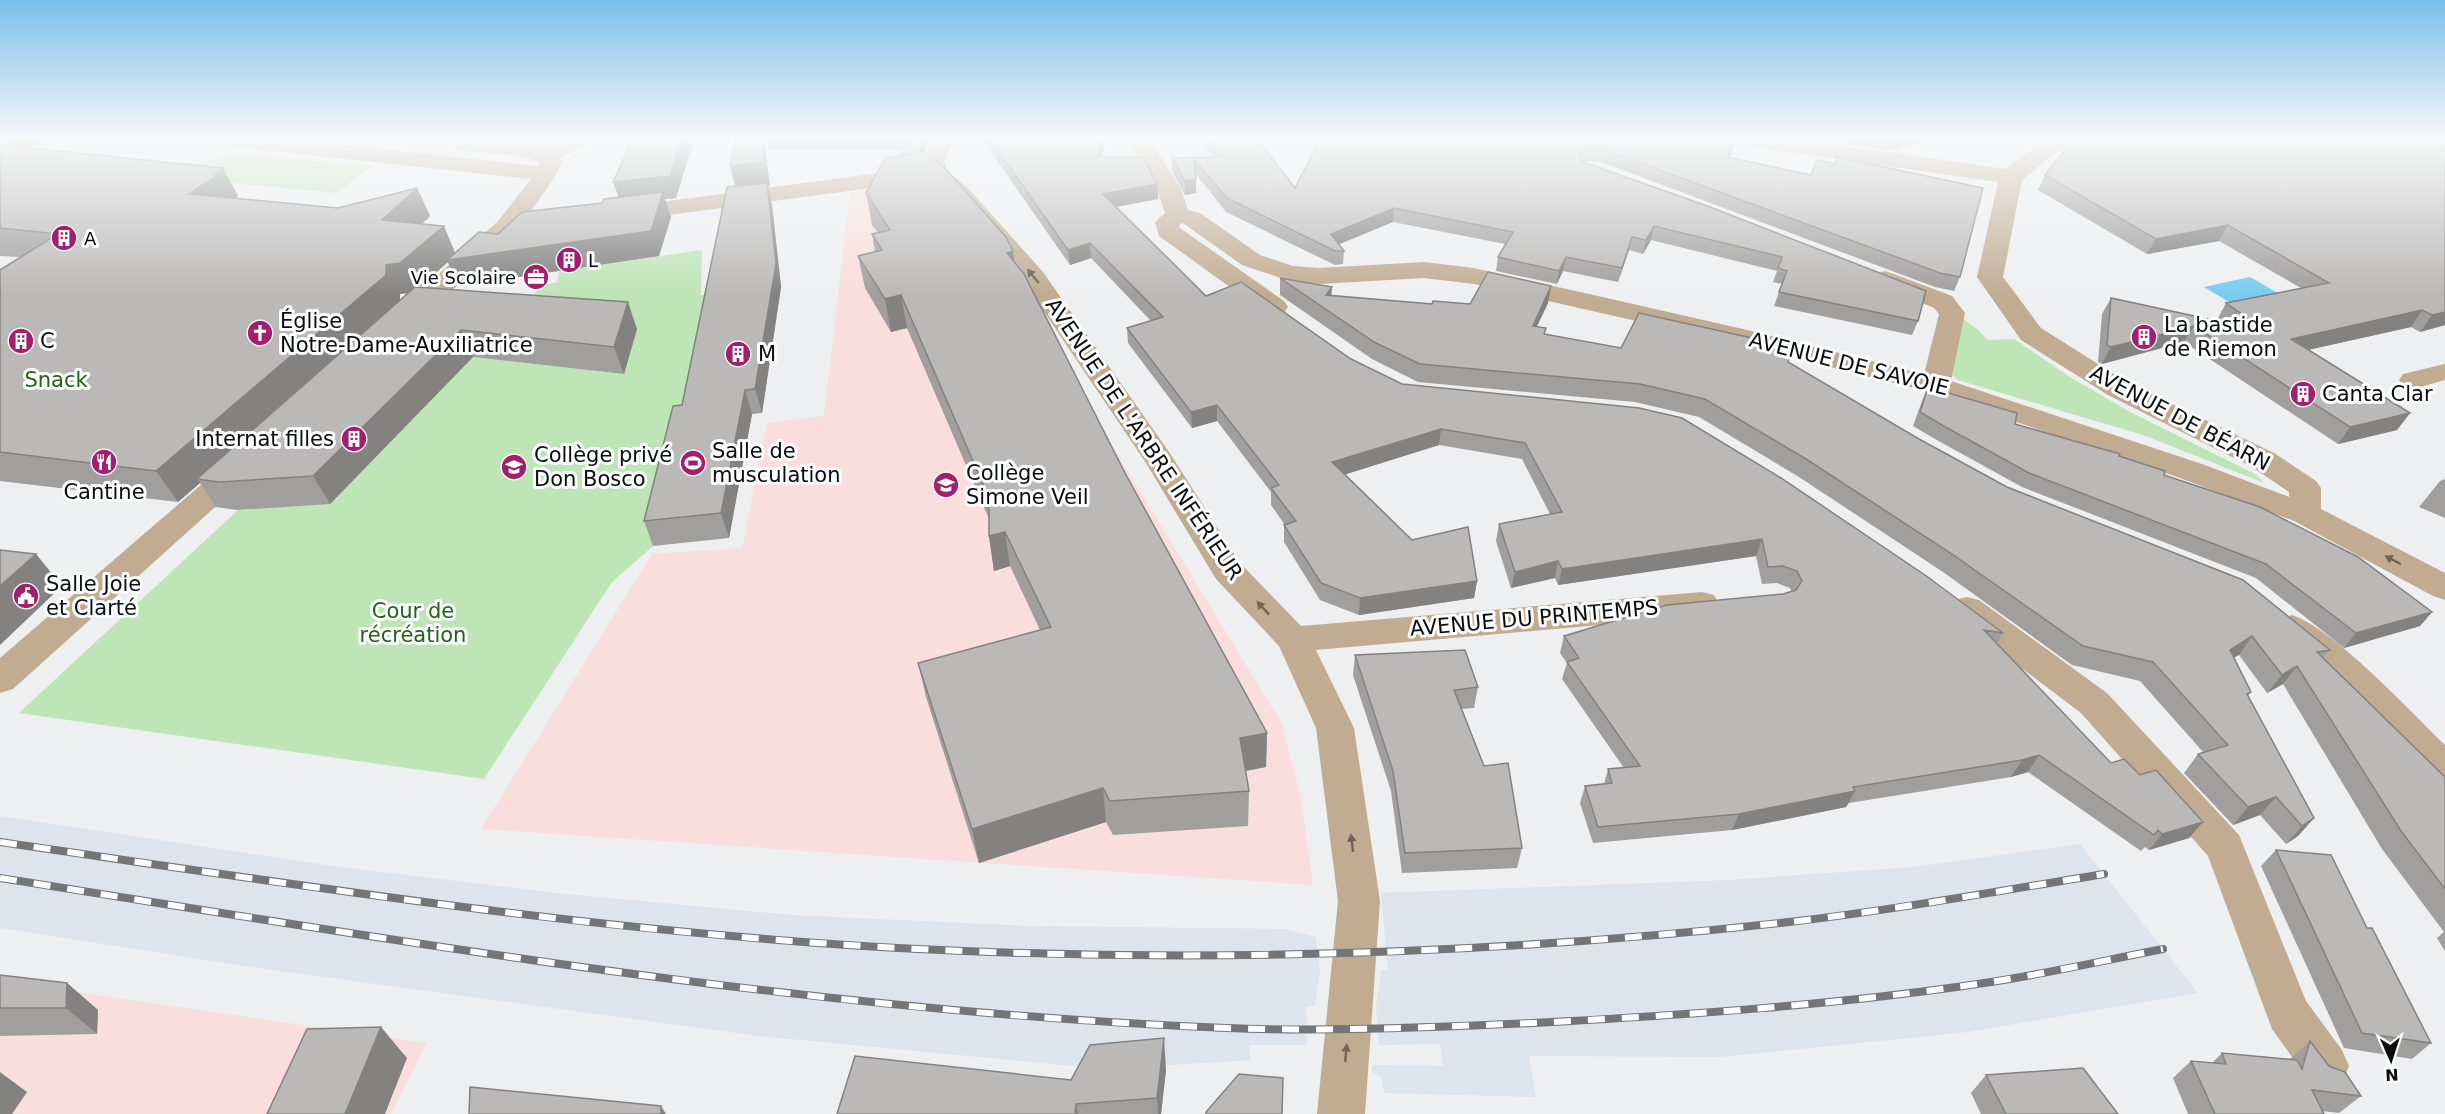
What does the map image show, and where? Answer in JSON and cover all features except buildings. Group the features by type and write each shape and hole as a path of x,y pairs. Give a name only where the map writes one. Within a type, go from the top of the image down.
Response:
{"street":[{"path":"382,339 511,222 531,191"},
{"path":"602,216 808,191"},
{"name":"AVENUE DE L'ARBRE INFÉRIEUR","path":"958,191 1035,277 1160,462 1228,571 1293,639 1335,728 1359,901 1341,1114"},
{"path":"1169,191 1178,215 1167,222 1168,231 1304,327"},
{"name":"AVENUE DE BÉARN","path":"2008,191 1990,277 2031,334 2118,389 2263,460 2297,482 2305,488 2305,514"},
{"name":"AVENUE DE SAVOIE","path":"1178,215 1191,218 1251,260 1290,273 1319,276 1424,270 1474,276 1743,337 1936,385 2191,471 2305,514 2445,588"},
{"path":"511,222 544,223"},
{"path":"1867,272 1942,302 1952,313 1936,385"},
{"path":"1743,337 1823,386"},
{"path":"2413,380 2445,372"},
{"path":"0,679 260,449"},
{"path":"1940,589 2094,703 2225,847 2288,1014 2326,1066"},
{"name":"AVENUE DU PRINTEMPS","path":"1293,639 1729,601"},
{"path":"2271,610 2344,670 2445,769"}],"shaded area":[{"name":"Collège Simone Veil","path":"929,191 1033,316 1282,724 1301,798 1313,885 481,829 652,554 742,548 767,423 824,416 850,192"},
{"path":"0,816 333,866 556,893 791,915 1031,926 1284,929 1316,937 1320,971 1315,1006 1306,1007 1307,1045 1249,1045 1251,1060 1104,1069 759,1036 258,968 0,928"},
{"path":"2080,844 2198,993 1968,1032 1721,1057 1529,1056 1536,1097 1384,1093 1381,1077 1372,1072 1372,1065 1443,1066 1440,1044 1379,1045 1376,1007 1381,970 1388,970 1381,893 1729,880 1914,867"},
{"path":"0,981 427,1043 391,1114 0,1114"}],"green space":[{"path":"316,191 340,191 337,193"},
{"name":"Cour de récréation","path":"702,250 701,295 716,294 653,546 612,582 484,779 19,713 238,510 330,503 473,357 624,374 531,297 545,284 556,283 560,271"},
{"path":"1963,319 1988,340 2014,339 2070,377 2130,412 2257,475 2264,483 2146,436 1958,380 1952,375"}],"water":[{"path":"2250,277 2283,296 2234,305 2204,287"}],"railway":[{"path":"0,842 343,891 688,932 918,949 1136,955 1354,953 1572,942 1681,933 1868,912 2104,874"},
{"path":"0,878 458,949 765,990 918,1007 1072,1020 1227,1028 1342,1029 1456,1026 1705,1013 1934,990 2056,971 2163,949"}],"place":[{"name":"A","path":"64,238"},
{"name":"L","path":"569,260"},
{"name":"Vie Scolaire","path":"536,277"},
{"name":"Église Notre-Dame-Auxiliatrice","path":"260,333"},
{"name":"La bastide de Riemon","path":"2144,337"},
{"name":"C","path":"21,341"},
{"name":"M","path":"738,354"},
{"name":"Canta Clar","path":"2303,394"},
{"name":"Internat filles","path":"354,439"},
{"name":"Cantine","path":"104,462"},
{"name":"Salle de musculation","path":"693,463"},
{"name":"Collège privé Don Bosco","path":"514,467"},
{"name":"Collège Simone Veil","path":"946,485"},
{"name":"Salle Joie et Clarté","path":"26,596"}],"park label":[{"name":"Snack","path":"56,380"}]}
